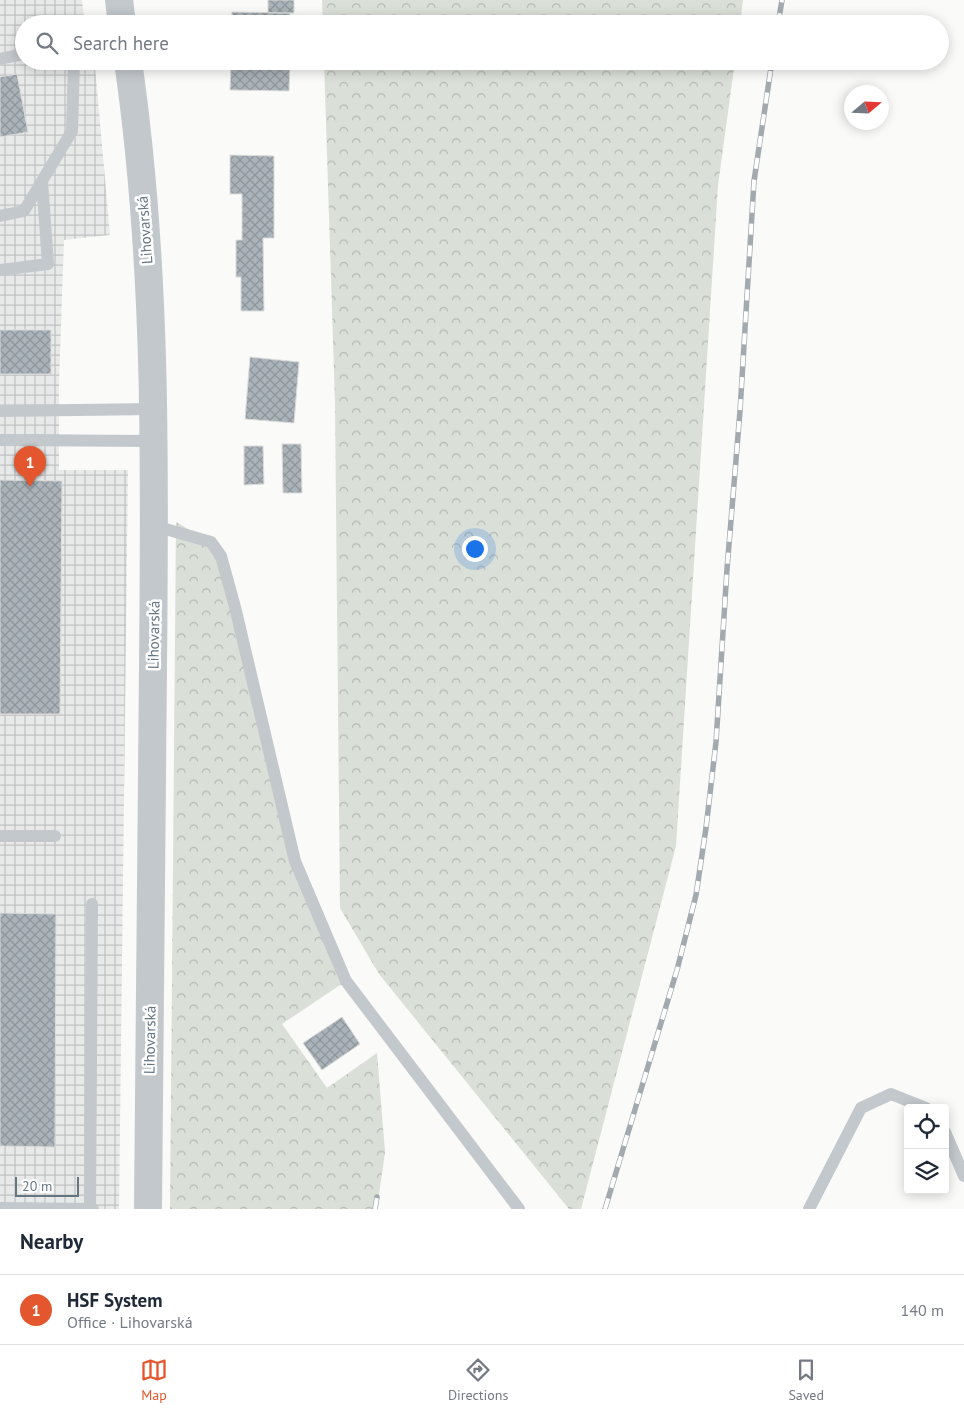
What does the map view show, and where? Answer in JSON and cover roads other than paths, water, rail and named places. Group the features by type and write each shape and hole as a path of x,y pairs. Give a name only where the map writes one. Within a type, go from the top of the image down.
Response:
{"street":[{"path":"118,0 120,15"},
{"name":"Lihovarská","path":"129,70 147,249 154,442 155,526 148,1209"}],"lane":[{"path":"0,59 15,56"},
{"path":"0,216 24,211 72,131 74,70"},
{"path":"0,270 48,264 42,181"},
{"path":"0,411 153,409"},
{"path":"0,440 154,442"},
{"path":"155,526 211,542 221,556 235,607 295,861 346,981 519,1209"},
{"path":"0,836 55,836"},
{"path":"0,1208 91,1209 92,904"},
{"path":"809,1209 861,1108 891,1094 916,1104"},
{"path":"949,1141 964,1176"}],"railway":[{"path":"780,15 782,0"},
{"path":"605,1209 677,970 696,895 706,828 716,742 727,569 740,411 754,181 771,70"},
{"path":"375,1209 377,1197"}],"place":[{"name":"HSF System","path":"30,487"}]}
